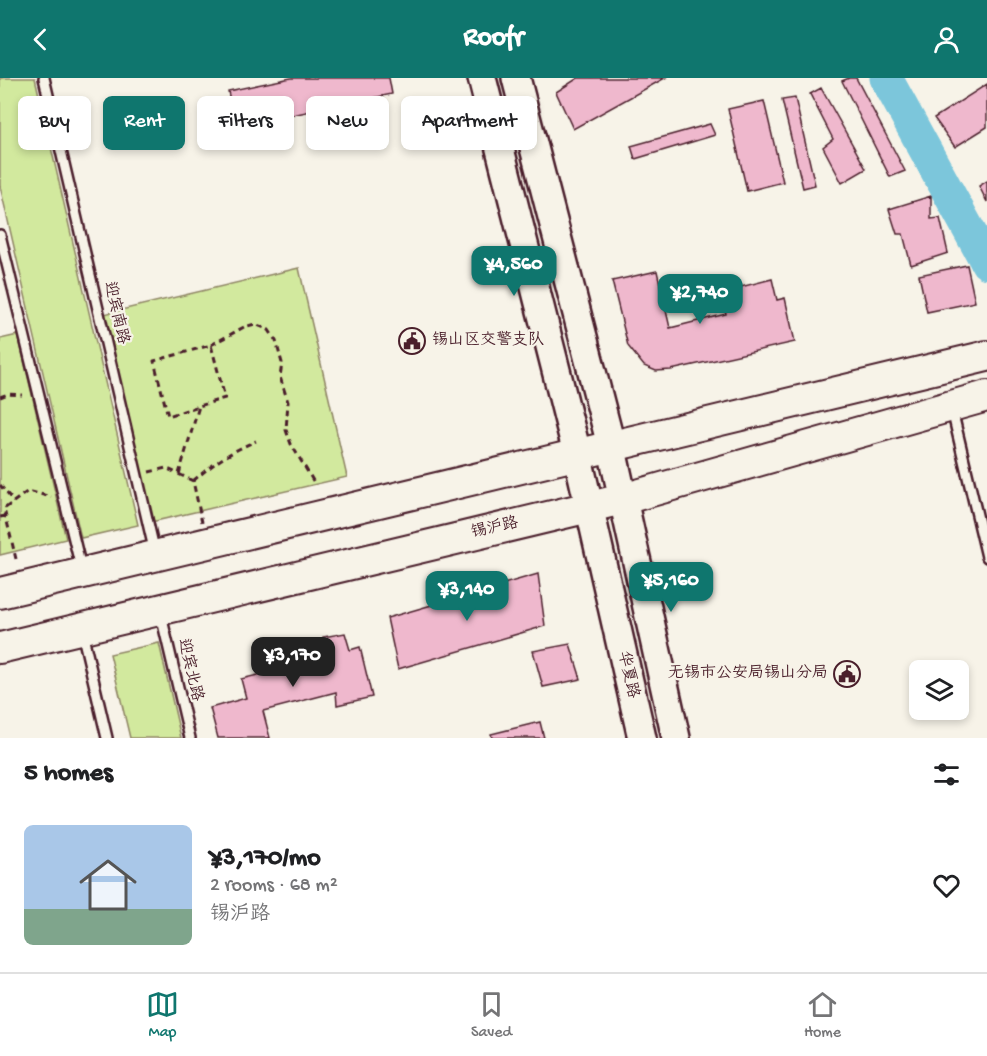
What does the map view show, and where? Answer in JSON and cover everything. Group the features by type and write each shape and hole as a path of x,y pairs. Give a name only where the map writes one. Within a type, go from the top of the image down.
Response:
{"main road":[{"path":"0,593 987,356"},
{"name":"锡沪路","path":"0,648 623,499 987,396"}],"street":[{"name":"华夏路","path":"482,78 577,453 642,738"},
{"name":"华夏路","path":"516,78 610,445 676,738"}],"lane":[{"name":"迎宾南路","path":"44,78 156,555"},
{"path":"0,235 82,573"},
{"path":"951,407 987,557"},
{"name":"迎宾北路","path":"159,609 190,738"},
{"path":"81,628 107,738"}],"path":[{"path":"212,345 225,398 168,416 154,361 212,345 244,327 255,324 269,330 276,341 282,363 280,377 288,402 286,430 291,444 315,484"},
{"path":"0,397 8,394 22,394"},
{"path":"179,474 199,406"},
{"path":"193,481 232,451 256,441"},
{"path":"140,474 166,468 193,481"},
{"path":"193,481 203,524"},
{"path":"0,485 14,502"},
{"path":"16,559 4,509 28,491 56,498"},
{"path":"0,517 6,516"}],"green space":[{"path":"0,78 35,78 39,96 18,96 18,150 52,150 138,525 81,538 0,186"},
{"path":"299,268 347,477 151,522 104,314"},
{"path":"18,335 66,539 0,555 0,339"},
{"path":"159,643 181,738 130,738 110,654"}],"building":[{"path":"291,78 389,78 392,94 306,96 306,112 294,115 294,96 229,96 228,91"},
{"path":"578,78 665,78 573,129 556,92"},
{"path":"856,78 905,171 890,177 842,81"},
{"path":"987,84 987,127 955,147 934,118"},
{"path":"821,88 866,169 842,183 823,147 833,139 810,94"},
{"path":"795,98 815,185 803,188 782,100"},
{"path":"764,101 783,182 747,191 728,109"},
{"path":"710,124 715,135 635,159 631,146"},
{"path":"987,181 987,202 979,186"},
{"path":"931,196 931,219 940,218 948,253 911,265 903,234 897,234 889,209"},
{"path":"967,265 975,302 927,312 919,275"},
{"path":"657,271 670,328 726,314 721,292 772,279 777,300 785,298 795,342 671,370 656,371 644,366 628,346 612,281"},
{"path":"538,574 545,626 398,669 387,618"},
{"path":"345,633 350,650 360,647 372,697 337,705 336,692 263,711 270,738 218,738 210,708 246,698 241,679 266,673 261,655 285,649 289,666 329,656 323,637"},
{"path":"570,644 581,679 543,687 533,651"},
{"path":"540,722 544,738 492,738 491,734"}],"waterway":[{"path":"886,78 987,263"}],"place":[{"name":"锡山区交警支队","path":"412,341"},
{"name":"无锡市公安局锡山分局","path":"847,674"}]}
